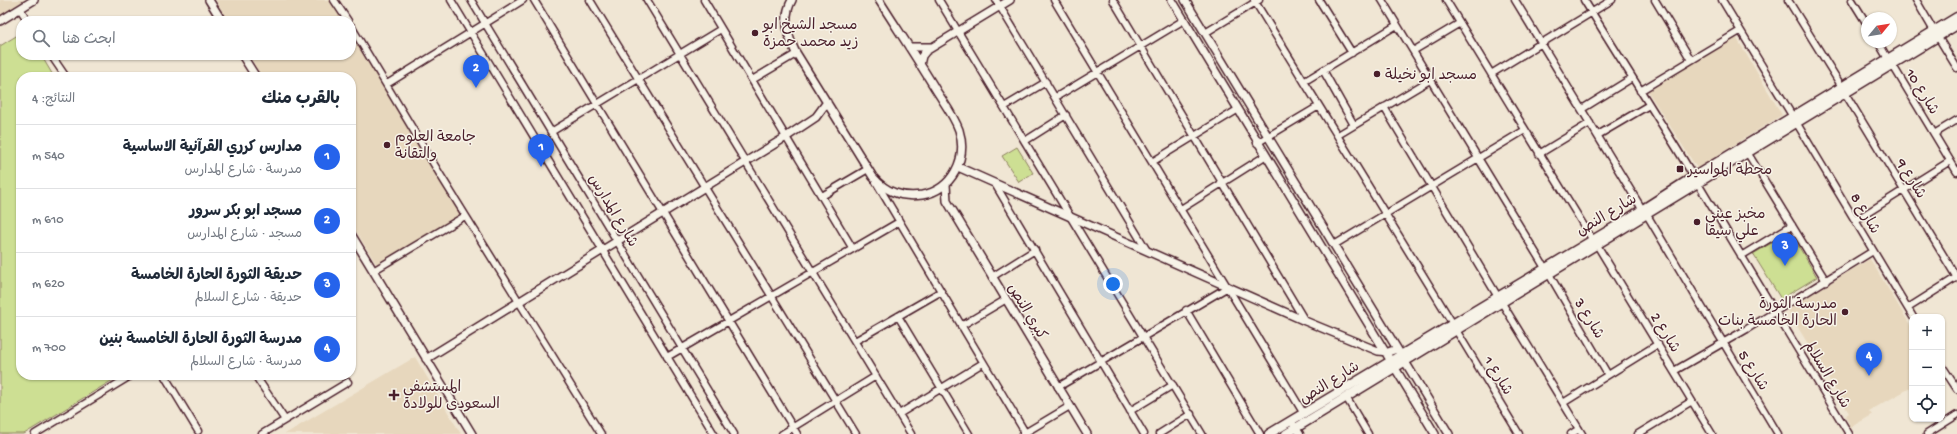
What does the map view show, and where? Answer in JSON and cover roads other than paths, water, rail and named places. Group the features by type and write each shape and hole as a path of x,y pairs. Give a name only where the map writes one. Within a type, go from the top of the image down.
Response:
{"main road":[{"name":"شارع النص","path":"1286,434 1346,397 1393,364 1401,356 1455,327 1500,300 1794,119 1936,34 1957,17"},
{"name":"شارع النص","path":"1936,34 1957,25"},
{"name":"شارع النص","path":"1695,181 1746,152 1794,119"},
{"name":"شارع النص","path":"1269,434 1296,428 1304,414 1393,364"}],"street":[{"path":"0,21 34,0"},
{"path":"209,0 219,16"},
{"path":"334,0 345,16"},
{"name":"شارع المدارس","path":"451,0 714,434"},
{"name":"شارع المدارس","path":"471,0 734,434"},
{"path":"387,84 523,0"},
{"path":"534,0 797,434"},
{"path":"590,0 856,434"},
{"path":"647,0 911,434"},
{"path":"704,0 853,249"},
{"path":"792,0 787,22 790,41 796,54 873,177 1025,434 1070,406"},
{"path":"873,177 884,189 895,194 908,196 931,193 946,184 958,167 961,152 959,131 920,64 879,0"},
{"path":"939,0 1144,335 1202,434"},
{"path":"920,64 923,53 998,3 1010,0"},
{"path":"1054,0 1304,414"},
{"path":"1113,0 1306,321"},
{"path":"1172,0 1237,110 1435,434"},
{"path":"1185,0 1449,434"},
{"path":"1319,0 1352,53"},
{"name":"شارع 3","path":"1382,0 1547,271 1608,375"},
{"name":"شارع 2","path":"1446,0 1712,434"},
{"name":"شارع 5","path":"1515,0 1542,42 1778,434"},
{"name":"شارع السلالم","path":"1584,0 1849,434"},
{"path":"1491,74 1612,0"},
{"path":"1655,0 1691,60"},
{"name":"شارع 8","path":"1722,0 1911,314"},
{"name":"شارع 9","path":"1788,0 1957,277"},
{"path":"1852,0 1861,14"},
{"path":"1916,0 1957,68"},
{"path":"1205,33 1256,1"},
{"name":"شارع 1","path":"1256,1 1519,434"},
{"path":"998,3 1056,97 1146,249"},
{"path":"20,9 25,16"},
{"path":"1056,97 1184,20"},
{"path":"1413,51 1460,23"},
{"path":"1305,81 1397,26"},
{"path":"551,132 721,29"},
{"path":"1640,91 1740,31"},
{"path":"356,34 465,216 600,434"},
{"path":"909,47 932,47"},
{"name":"شارع 10","path":"1882,48 1957,172"},
{"path":"752,80 796,54"},
{"path":"54,60 63,72"},
{"path":"245,60 253,72"},
{"path":"1323,70 1354,125"},
{"path":"1582,109 1632,78"},
{"path":"1338,135 1430,80"},
{"path":"1004,107 1046,82"},
{"path":"426,359 786,137 816,117 827,102"},
{"path":"1598,135 1649,105"},
{"path":"1257,143 1319,106"},
{"path":"1384,108 1580,432 1571,434"},
{"path":"1152,162 1237,110"},
{"path":"1025,141 1066,115"},
{"path":"816,117 835,116"},
{"path":"1934,134 1957,120"},
{"path":"1539,154 1590,123"},
{"path":"1334,245 1525,130"},
{"path":"1746,152 1826,281"},
{"path":"1181,209 1265,156"},
{"path":"1856,220 1950,160"},
{"path":"958,167 1306,321 1385,352 1401,356"},
{"path":"822,196 868,169"},
{"path":"931,193 947,201 946,184"},
{"path":"996,184 1144,434"},
{"name":"كبري النص","path":"947,201 1005,300 1087,434"},
{"path":"373,271 465,216"},
{"path":"667,357 899,222"},
{"path":"1741,256 1792,225"},
{"path":"356,242 472,434"},
{"path":"992,277 1035,250"},
{"path":"1674,371 1826,281 1873,251"},
{"path":"1908,308 1957,277"},
{"path":"1058,387 1228,286"},
{"path":"855,341 940,292"},
{"path":"961,326 1005,300"},
{"path":"1186,310 1260,434"},
{"path":"898,316 968,434"},
{"path":"1563,403 1658,344"},
{"path":"900,414 983,363"},
{"path":"1945,371 1957,390"},
{"path":"782,434 876,376"},
{"path":"35,434 124,380"},
{"path":"167,380 198,431"},
{"path":"258,380 285,420"},
{"path":"262,434 348,382"},
{"path":"1130,411 1173,385"},
{"path":"1346,397 1368,434"},
{"path":"1638,434 1645,432 1692,401"},
{"path":"1159,434 1191,414"},
{"path":"1927,434 1957,415"}],"place":[{"name":"مسجد الشيخ ابو زيد محمد حمزة","path":"755,33"},
{"name":"مسجد ابو نخيلة","path":"1377,74"},
{"name":"مسجد ابو بكر سرور","path":"476,88"},
{"name":"جامعة العلوم والتقانة","path":"387,145"},
{"name":"مدارس كرري القرآنية الاساسية","path":"541,167"},
{"name":"محطة المواسير","path":"1680,169"},
{"name":"مخبز عيني علي سيقا","path":"1697,222"},
{"name":"حديقة الثورة الحارة الخامسة","path":"1785,266"},
{"name":"مدرسة الثورة الحارة الخامسة بنات","path":"1845,312"},
{"name":"مدرسة الثورة الحارة الخامسة بنين","path":"1869,376"},
{"name":"المستشفى السعودى للولادة","path":"394,395"}]}
